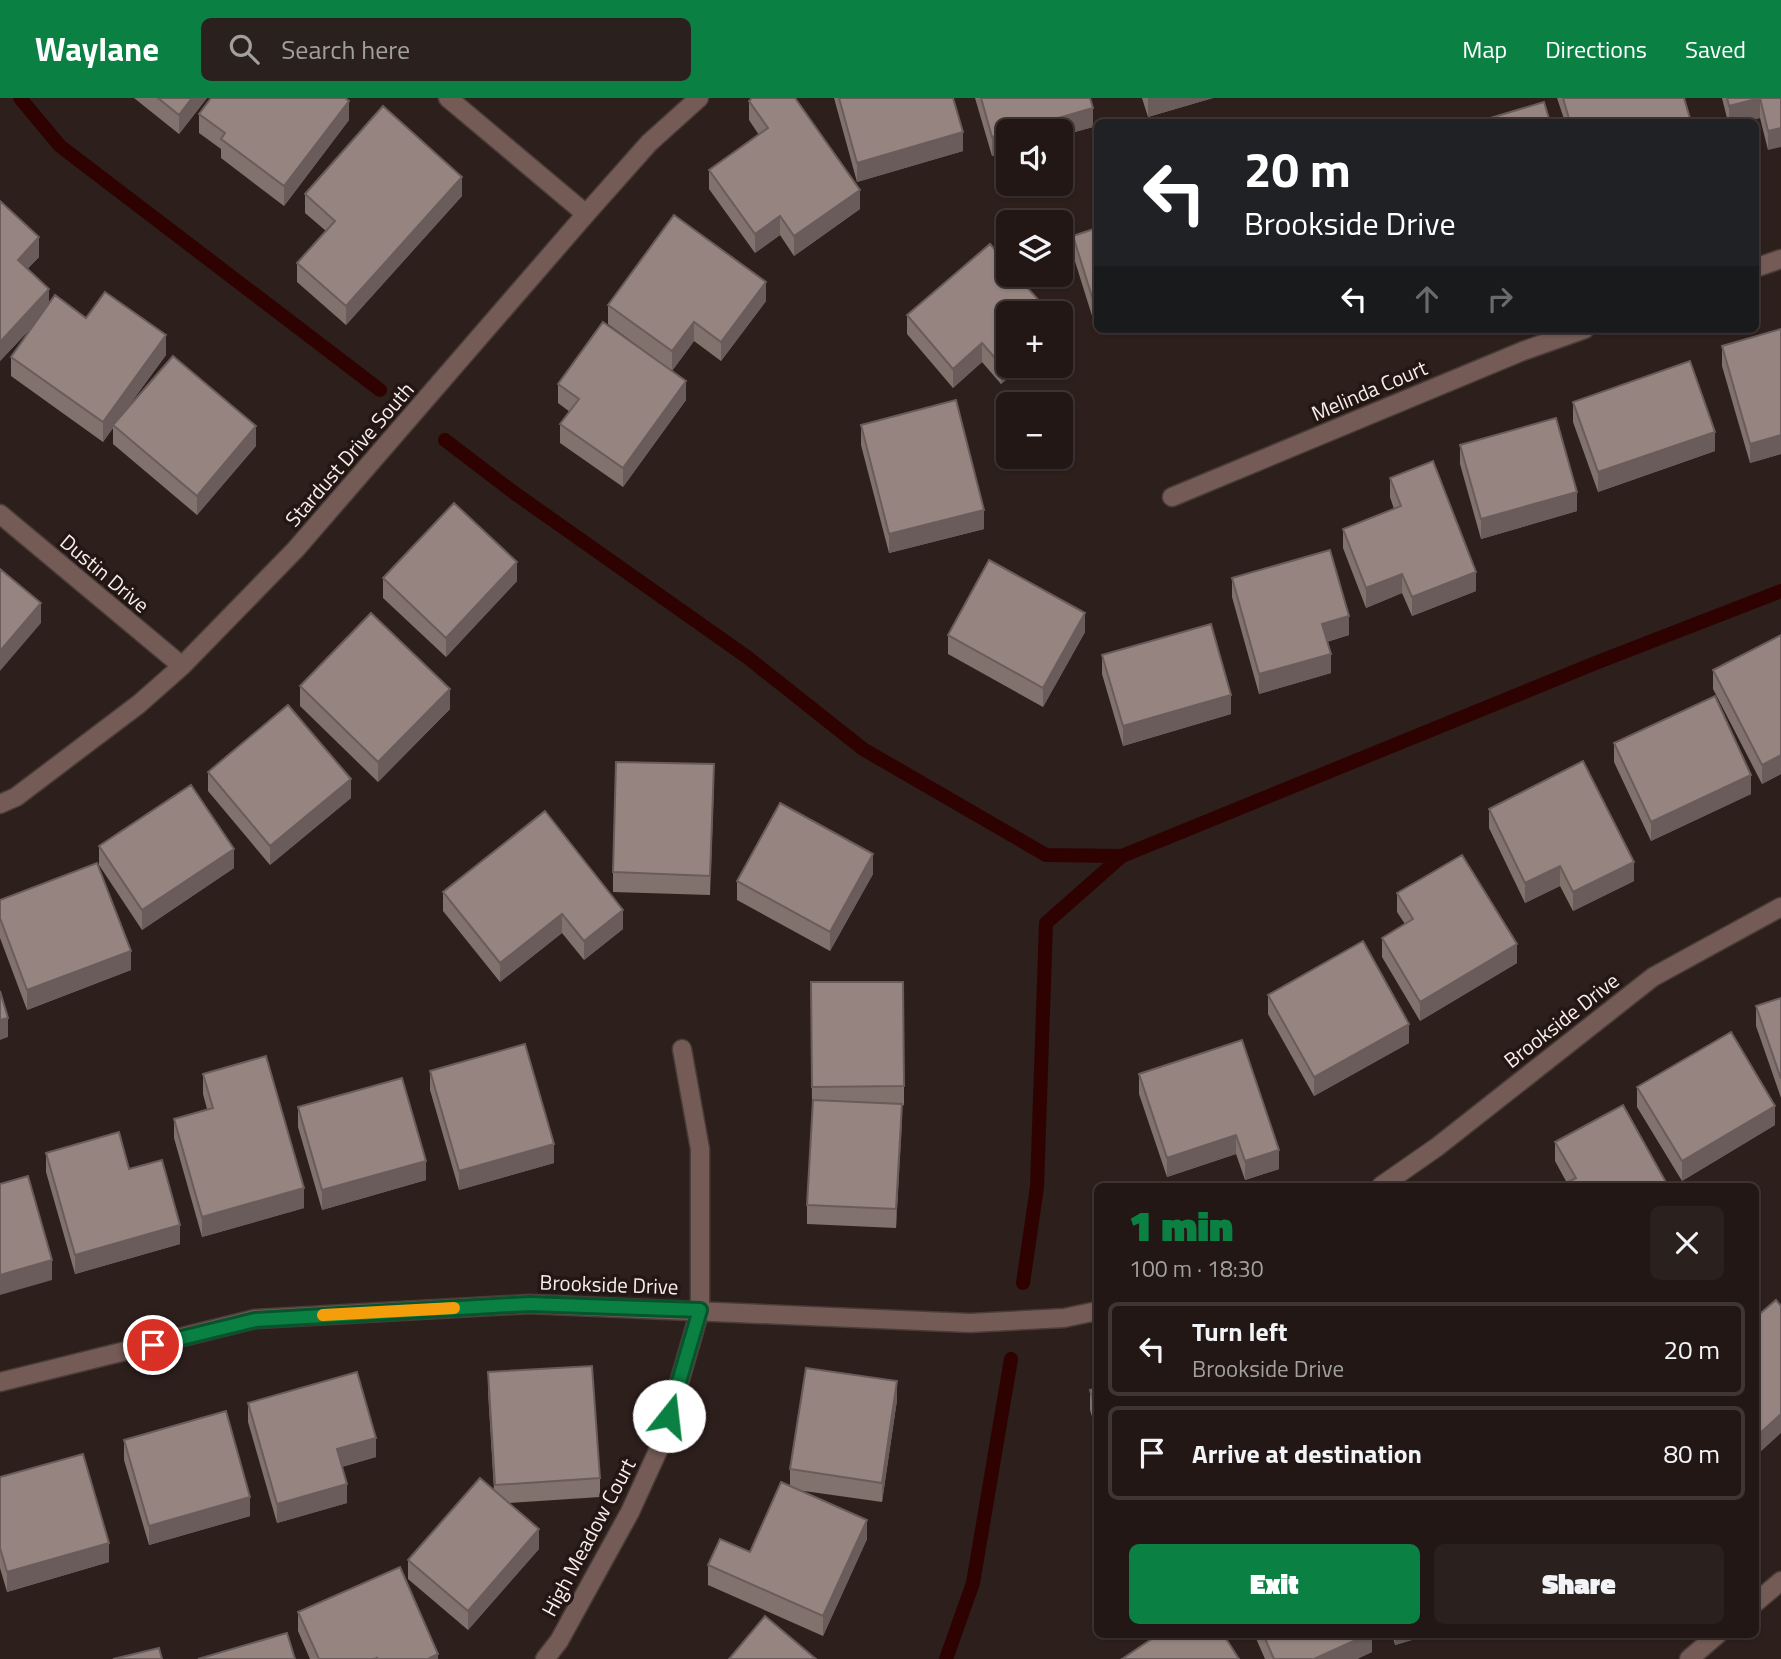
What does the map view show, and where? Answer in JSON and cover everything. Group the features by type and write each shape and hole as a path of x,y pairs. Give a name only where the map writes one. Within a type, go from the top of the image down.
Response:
{"street":[{"path":"448,98 586,214"},
{"name":"Stardust Drive South","path":"0,804 16,797 37,782 139,704 182,666 296,550 649,143 699,98"},
{"path":"1759,267 1781,259"},
{"name":"Melinda Court","path":"1172,497 1523,351 1574,333"},
{"name":"Dustin Drive","path":"0,514 182,666"},
{"name":"Brookside Drive","path":"1385,1183 1437,1147 1653,977 1781,907"},
{"name":"High Meadow Court","path":"545,1659 559,1641 630,1511 662,1442 700,1310 700,1149 682,1049"},
{"name":"Brookside Drive","path":"0,1382 255,1320 529,1304 970,1323 1063,1318 1094,1312"},
{"path":"1759,1600 1781,1581"},
{"path":"1689,1659 1713,1638"}],"building":[{"path":"158,98 192,98 179,115"},
{"path":"211,98 345,98 349,101 284,186 221,139 225,133 199,114"},
{"path":"752,98 795,98 860,190 794,236 780,216 755,234 709,170 768,128 749,101"},
{"path":"839,98 953,98 963,132 857,163"},
{"path":"981,98 1090,98 1093,108 1055,119 996,119 996,136 992,137"},
{"path":"1563,98 1684,98 1690,119 1569,119"},
{"path":"1727,98 1760,98 1729,106"},
{"path":"1760,98 1781,98 1781,128 1768,131"},
{"path":"1544,102 1549,119 1487,119"},
{"path":"383,106 462,177 346,306 297,263 335,221 305,194"},
{"path":"0,201 39,237 18,260 49,289 0,342"},
{"path":"674,215 766,282 721,342 694,322 672,351 608,305"},
{"path":"1094,229 1094,300 1073,236"},
{"path":"990,244 996,251 996,287 1027,287 1039,301 996,301 996,359 982,343 953,369 907,315"},
{"path":"105,292 166,335 103,422 11,357 55,295 86,318"},
{"path":"603,322 686,381 623,468 560,424 579,399 558,384"},
{"path":"1781,329 1781,435 1750,444 1722,346"},
{"path":"173,356 256,426 197,496 113,425"},
{"path":"1690,361 1715,432 1598,472 1573,402"},
{"path":"956,400 984,510 889,534 861,425"},
{"path":"1556,418 1577,492 1481,519 1460,445"},
{"path":"1433,461 1476,572 1412,597 1402,574 1366,588 1343,529 1401,506 1390,478"},
{"path":"454,503 517,562 446,638 383,578"},
{"path":"1330,550 1349,616 1322,624 1331,654 1259,674 1232,578"},
{"path":"989,560 1085,613 1043,688 948,635"},
{"path":"0,569 41,603 0,651"},
{"path":"371,613 450,689 378,762 300,686"},
{"path":"1211,624 1231,695 1123,726 1102,655"},
{"path":"1781,635 1781,755 1762,765 1713,670"},
{"path":"1715,696 1751,775 1651,822 1614,743"},
{"path":"288,705 351,779 270,846 208,772"},
{"path":"1583,761 1634,862 1573,892 1560,866 1525,883 1489,809"},
{"path":"616,762 714,764 710,876 613,872"},
{"path":"191,785 234,849 142,910 99,846"},
{"path":"780,803 873,854 830,932 737,881"},
{"path":"545,811 623,910 584,941 562,914 500,963 443,892"},
{"path":"1462,855 1517,944 1420,1002 1382,938 1413,919 1397,893"},
{"path":"97,863 131,951 27,990 0,918 0,900"},
{"path":"1363,941 1409,1024 1314,1077 1268,995"},
{"path":"811,982 903,982 904,1086 812,1087"},
{"path":"0,991 8,1018 0,1020"},
{"path":"1781,998 1781,1079 1756,1006"},
{"path":"1731,1032 1775,1106 1682,1161 1637,1087"},
{"path":"1242,1040 1279,1150 1245,1161 1236,1135 1167,1158 1139,1074"},
{"path":"525,1044 554,1144 459,1171 430,1071"},
{"path":"266,1056 304,1188 202,1217 174,1119 213,1108 203,1074"},
{"path":"402,1078 426,1161 322,1190 298,1107"},
{"path":"813,1100 902,1104 896,1209 807,1205"},
{"path":"1623,1105 1666,1183 1566,1183 1576,1178 1555,1142"},
{"path":"119,1132 129,1169 162,1160 180,1225 75,1255 46,1153"},
{"path":"28,1176 52,1260 0,1275 0,1184"},
{"path":"1776,1300 1781,1306 1781,1414 1759,1434 1759,1315"},
{"path":"592,1366 600,1478 495,1485 488,1372"},
{"path":"806,1368 897,1381 882,1483 790,1469"},
{"path":"357,1372 376,1438 337,1449 347,1484 277,1504 248,1403"},
{"path":"226,1411 250,1497 149,1526 124,1440"},
{"path":"83,1454 109,1543 7,1572 0,1548 0,1477"},
{"path":"480,1478 539,1529 468,1611 408,1560"},
{"path":"781,1482 867,1520 823,1616 708,1565 720,1539 750,1552"},
{"path":"400,1567 438,1654 428,1659 319,1659 298,1612"},
{"path":"765,1616 816,1659 729,1659"},
{"path":"287,1633 295,1659 198,1659"},
{"path":"1153,1638 1226,1638 1239,1659 1122,1659"},
{"path":"1265,1638 1360,1638 1314,1659 1274,1659"},
{"path":"159,1648 162,1659 113,1659"}],"waterway":[{"path":"20,98 60,146 380,390"},
{"path":"445,440 513,492 747,657 863,749 1046,855 1122,856 1598,662 1781,591"},
{"path":"1023,1283 1037,1187 1046,923 1122,856"},
{"path":"946,1659 973,1583 1011,1359"}],"slow traffic":[{"path":"323,1315 454,1308"}],"route":[{"path":"153,1345 255,1320 529,1304 700,1310 669,1416"}]}
